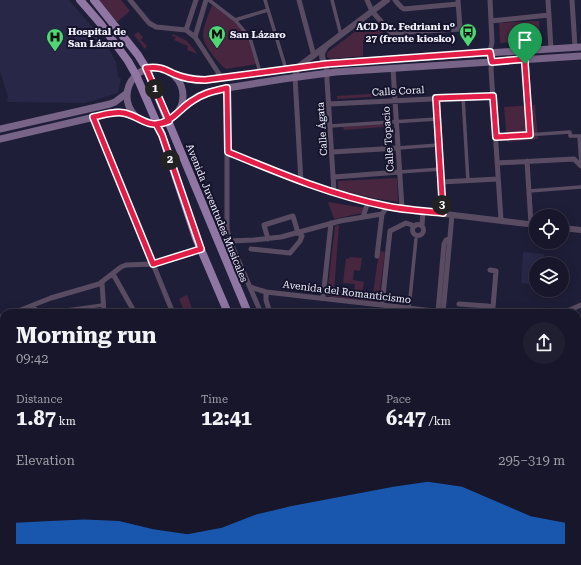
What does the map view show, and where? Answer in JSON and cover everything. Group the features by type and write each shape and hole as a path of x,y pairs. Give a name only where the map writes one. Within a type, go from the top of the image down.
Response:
{"main road":[{"path":"80,0 100,23 136,75 162,135 201,249 226,309"},
{"name":"Avenida Juventudes Musicales","path":"94,0 138,55 146,68 246,309"},
{"path":"173,74 207,80 326,64 578,47"},
{"path":"0,139 116,112 136,117 148,123 156,124 169,121 191,101 205,93 295,77 328,73 581,56"},
{"path":"136,117 128,104 127,93 129,83 136,75 146,68 159,67 165,69 180,81 184,94 179,111"},
{"path":"2,127 110,104 127,93"}],"street":[{"path":"130,0 149,23 156,27 186,30 195,37 221,77"},
{"path":"186,30 196,0"},
{"path":"195,37 206,0"},
{"path":"209,0 235,20 250,38 260,72"},
{"path":"265,0 286,69"},
{"path":"299,0 314,56"},
{"path":"332,0 340,35"},
{"path":"367,0 372,11 391,33 460,28 458,2 404,9 395,0"},
{"path":"301,182 295,77 298,67 387,0"},
{"path":"490,0 492,42 490,52 492,62 501,220"},
{"path":"548,0 551,49"},
{"path":"572,0 578,47"},
{"path":"235,20 268,10"},
{"path":"491,21 549,15"},
{"path":"326,64 322,57 323,50 327,46"},
{"path":"525,59 530,135"},
{"name":"Calle Ágata","path":"326,64 328,73 334,192"},
{"name":"Calle Topacio","path":"393,69 402,208"},
{"name":"Avenida Juventudes Musicales","path":"227,88 227,229 230,241 259,309"},
{"name":"Calle Coral","path":"329,104 493,96"},
{"path":"463,97 468,180"},
{"path":"436,98 443,213"},
{"path":"93,117 172,309"},
{"path":"330,126 437,119"},
{"path":"496,137 570,132 570,136 580,136 581,165"},
{"path":"332,152 439,145"},
{"path":"228,152 301,182 388,207 529,223"},
{"path":"497,163 574,159 581,165"},
{"path":"527,161 532,209"},
{"path":"334,177 440,169"},
{"path":"441,182 498,179"},
{"path":"529,191 581,187"},
{"path":"363,216 368,202"},
{"path":"377,256 382,214 388,207"},
{"path":"415,226 413,232 418,236 423,231 423,211"},
{"path":"230,241 268,239 298,233 331,223 363,216 382,214"},
{"path":"439,309 452,215"},
{"path":"251,249 290,253 300,241 302,236 298,233 292,216 264,225 268,239"},
{"path":"323,298 331,223"},
{"path":"382,305 390,231 406,223 415,226 422,226"},
{"path":"569,229 581,230"},
{"path":"409,308 416,239"},
{"path":"24,309 51,298 102,283 126,265 153,264 201,249"},
{"path":"458,304 494,307 496,271 490,270"},
{"path":"113,274 131,309"},
{"path":"102,283 104,309"},
{"name":"Avenida del Romanticismo","path":"250,287 266,292 416,309"},
{"path":"266,292 266,300 269,309"},
{"path":"34,305 35,309"},
{"path":"74,309 104,305"}],"shaded area":[{"name":"Hospital de San Lázaro","path":"0,0 69,0 105,42 116,62 118,77 121,79 118,93 85,103 7,102 8,97 0,71"},
{"path":"98,0 121,0 130,11 117,22"},
{"path":"212,5 234,21 249,39 257,64 226,69 212,54 205,44 203,31"},
{"path":"539,21 540,41 500,43 499,23"},
{"path":"368,22 372,26 376,24 387,37 363,40 363,56 332,59 327,57 328,52"},
{"path":"138,32 143,37 141,40 147,46 145,49 134,35"},
{"path":"173,34 187,41 198,54 187,50 188,46 174,40 176,37 172,36"},
{"path":"385,93 384,96 337,99 337,96"},
{"path":"535,105 538,139 507,142 504,107"},
{"path":"383,124 384,127 344,130 343,127"},
{"path":"397,178 398,202 338,190 338,181"},
{"path":"328,202 364,208 362,213 334,219"},
{"path":"339,225 334,290 354,292 355,284 343,283 346,258 362,258 360,271 354,270 353,280 364,282 362,293 373,294 379,251 385,252 378,303 327,296 335,226"},
{"path":"523,252 544,254 544,257 529,257 529,284 521,283"},
{"path":"187,295 192,309 183,309 179,299"}],"place":[{"name":"ACD Dr. Fedriani nº 27 (frente kiosko)","path":"468,47"},
{"name":"San Lázaro","path":"217,49"},
{"name":"Hospital de San Lázaro","path":"55,52"}],"route":[{"path":"525,64 525,59 492,62 490,52 326,64 205,80 185,78 173,74 165,69 152,67 146,68 169,121 156,124 148,123 139,120 136,117 116,112 93,117 153,264 201,249 162,135 156,124 163,123 169,121 191,101 205,93 227,88 228,152 301,182 368,202 388,207 443,213 436,98 493,96 496,137 530,135 525,64"}]}
